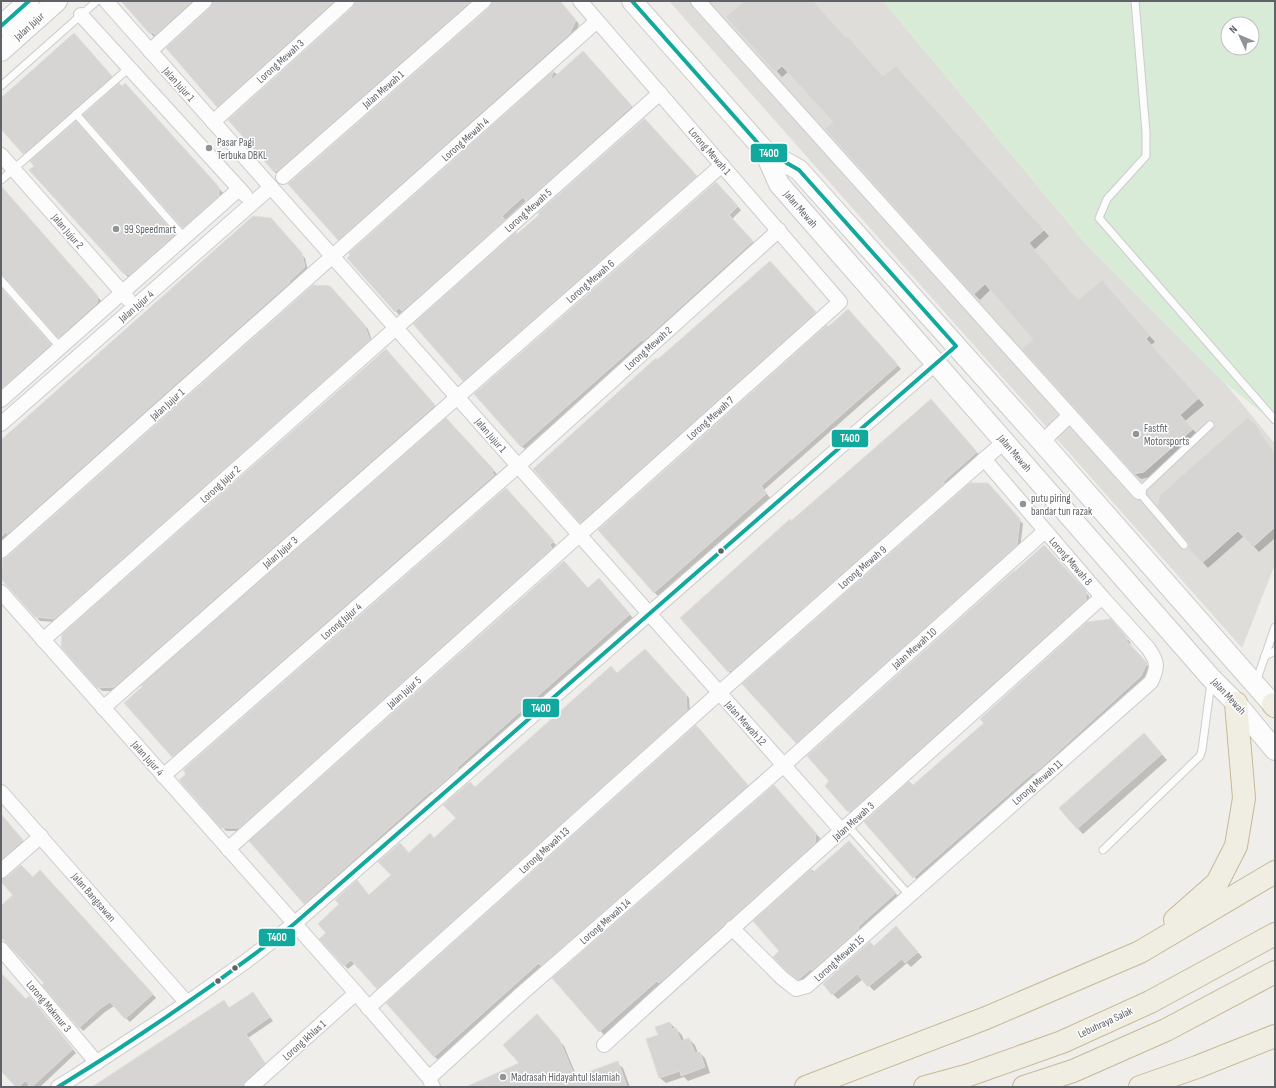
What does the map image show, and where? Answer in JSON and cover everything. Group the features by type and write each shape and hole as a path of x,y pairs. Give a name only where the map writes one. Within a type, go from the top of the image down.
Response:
{"highway":[{"path":"1140,952 1217,883 1236,846 1244,798 1236,703"},
{"path":"806,1087 986,1018 1140,952 1275,872"},
{"name":"Lebuhraya Salak","path":"925,1087 969,1075 1062,1042 1150,1002 1275,934"},
{"path":"1024,1087 1073,1071 1166,1030 1275,972"},
{"path":"1140,1087 1197,1067 1272,1036"}],"street":[{"name":"Jalan Jujur","path":"1,26 28,1"},
{"name":"Jalan Jujur","path":"1,51 57,1"},
{"name":"Jalan Jujur 1","path":"106,1 649,614"},
{"path":"150,51 205,1"},
{"name":"Lorong Mewah 3","path":"213,122 348,1"},
{"name":"Jalan Mewah 1","path":"283,177 484,1"},
{"name":"Lorong Mewah 1","path":"580,1 840,302"},
{"name":"Jalan Mewah","path":"632,1 764,150 779,184 1211,678 1236,703 1275,750"},
{"path":"698,1 1139,492"},
{"path":"81,15 252,203"},
{"name":"Lorong Mewah 4","path":"332,256 598,21"},
{"name":"Lorong Mewah 5","path":"396,328 660,92"},
{"name":"Jalan Mewah","path":"764,150 799,170 1042,442 1274,706"},
{"name":"Jalan Jujur 2","path":"1,155 135,307"},
{"name":"Lorong Mewah 6","path":"457,397 722,165"},
{"name":"Jalan Jujur 4","path":"3,417 135,307 271,187"},
{"path":"1,400 239,189"},
{"name":"Lorong Mewah 2","path":"518,466 779,230"},
{"name":"Jalan Jujur 1","path":"1,551 332,256"},
{"name":"Lorong Mewah 7","path":"579,535 840,302"},
{"name":"Lorong Jujur 2","path":"43,640 396,328"},
{"path":"58,1087 187,1003 245,962 294,924 956,346"},
{"name":"Jalan Jujur 3","path":"103,708 457,397"},
{"path":"1042,442 1070,415"},
{"name":"Lorong Mewah 9","path":"719,693 1005,441"},
{"name":"Lorong Mewah 8","path":"984,459 1102,597 1154,655 1157,664"},
{"name":"Lorong Jujur 4","path":"163,776 518,466"},
{"name":"Jalan Mewah 10","path":"784,766 1045,531"},
{"name":"Jalan Jujur 5","path":"228,849 579,535"},
{"name":"Jalan Jujur 4","path":"1,592 294,924"},
{"name":"Jalan Mewah 3","path":"604,1045 732,928 1102,597"},
{"name":"Jalan Mewah 12","path":"649,614 784,766 845,828"},
{"name":"Lorong Mewah 11","path":"910,895 1151,682 1157,664"},
{"name":"Lorong Mewah 13","path":"368,1008 719,693"},
{"name":"Lorong Mewah 14","path":"294,924 356,993 431,1083 521,994 784,766"},
{"name":"Jalan Bangsawan","path":"1,792 187,1003"},
{"path":"1,871 41,836"},
{"name":"Lorong Mewah 15","path":"732,928 782,978 796,989 807,986 910,895"},
{"name":"Lorong Makmur 3","path":"1,949 97,1063"},
{"name":"Lorong Ikhlas 1","path":"251,1087 356,993"}],"lane":[{"path":"1,86 97,1"},
{"path":"1135,1 1146,132 1146,156 1107,199 1098,218 1275,420"},
{"path":"1,180 129,68"},
{"path":"76,114 184,237"},
{"path":"1,280 60,347"},
{"path":"1184,546 1139,492 1210,425"},
{"path":"1255,685 1275,627"},
{"path":"1265,656 1275,651"},
{"path":"1103,850 1200,756 1211,678"},
{"path":"845,828 910,895"}],"shaded area":[{"path":"669,1 883,1 1086,244 1224,382 1275,444 1275,564 1242,648"}],"green space":[{"path":"883,1 1275,1 1275,423 1224,382 1086,244"}],"building":[{"path":"121,1 192,1 155,35 152,32 150,34"},
{"path":"213,1 334,1 217,107 166,48 211,7"},
{"path":"355,1 471,1 277,171 276,170 274,172 228,120 353,7"},
{"path":"492,1 560,1 576,20 570,33 338,240 288,184 490,7"},
{"path":"744,1 813,1 883,76 896,66 1044,230 1029,243 1078,300 1102,280 1150,335 1146,339 1199,398 1180,415 1193,429 1144,472 1134,474 1022,349 1033,339 985,284 973,295 825,129 833,122 782,66 775,72 726,17"},
{"path":"74,33 112,76 23,154 1,129 1,98"},
{"path":"583,51 632,106 526,201 523,197 502,216 505,220 402,311 399,308 395,312 347,258 350,255 349,253 554,70 550,81"},
{"path":"119,83 122,86 125,83 219,187 219,196 184,227 182,227 83,115"},
{"path":"644,119 697,176 463,381 413,324 516,232 517,234 539,215 538,213"},
{"path":"76,121 175,234 130,275 123,273 29,170 34,166 30,161"},
{"path":"716,182 738,206 729,215 753,241 643,341 642,340 521,447 474,394"},
{"path":"1,186 98,296 97,303 58,338 5,277 1,275"},
{"path":"253,216 271,218 302,253 305,267 7,534 7,531 1,537 1,440"},
{"path":"770,261 816,312 580,523 533,469 656,358 657,360"},
{"path":"313,285 330,286 364,324 370,340 54,619 35,617 1,579 3,559"},
{"path":"1,288 51,344 1,389"},
{"path":"848,309 898,365 761,486 767,493 654,593 598,530 827,325 828,327"},
{"path":"386,349 435,405 114,687 97,688 61,647 62,634"},
{"path":"931,399 977,452 942,483 945,483 731,671 728,672 680,618 790,519 791,521"},
{"path":"1248,417 1275,454 1275,527 1253,547 1238,531 1202,563 1188,548 1188,542 1157,506 1160,495"},
{"path":"446,418 494,470 492,472 494,475 172,757 124,703 143,686 140,686"},
{"path":"970,483 988,483 1020,519 1017,545 796,743 742,684"},
{"path":"506,488 554,541 550,545 552,548 239,828 221,828 179,780 186,774 183,770"},
{"path":"1044,545 1086,591 1086,600 848,812 825,786 829,781 807,756"},
{"path":"564,561 588,588 599,578 630,614 457,768 458,769 432,792 431,791 304,904 249,841"},
{"path":"1111,619 1128,639 1126,640 1147,663 1141,676 1035,773 1034,772 913,878 864,822 909,781 913,785 984,723 980,719 1087,622"},
{"path":"645,649 686,694 687,711 377,989 351,960 344,966 319,939 326,933 318,924 339,904 335,900 357,880 369,895 391,875 378,862 400,843 409,853 430,833 434,838 456,818 443,805 470,782 475,787 611,666 617,673"},
{"path":"696,725 748,785 541,966 539,963 434,1057 386,1003"},
{"path":"1144,733 1162,754 1077,829 1059,808"},
{"path":"774,785 816,833 815,843 659,983 657,981 599,1032 552,978"},
{"path":"1,814 23,840 1,860"},
{"path":"849,841 896,893 858,927 859,929 812,970 811,969 798,980 773,957 779,951 753,921 812,868 811,874"},
{"path":"21,865 33,877 40,870 153,994 125,1019 110,1002 79,1028 42,985 44,983 1,937 1,906 13,895 1,882 1,879 7,877"},
{"path":"896,926 918,952 905,963 902,959 868,987 857,974 832,995 823,984 870,942 874,946"},
{"path":"1,973 26,999 29,996 73,1049 32,1087 25,1081 19,1087 16,1087 1,1071"},
{"path":"253,992 270,1017 246,1034 265,1063 245,1081 242,1087 92,1087 224,1000 229,1008"},
{"path":"537,1014 559,1039 575,1077 618,1061 627,1087 466,1087 519,1063 503,1045"},
{"path":"670,1022 672,1029 676,1028 681,1041 689,1038 695,1053 700,1052 705,1067 681,1076 680,1071 659,1078 646,1039 658,1035 655,1027"}],"transit line":[{"name":"T400","path":"1,26 29,1"},
{"name":"T400","path":"58,1087 119,1049 178,1009 294,924 956,346 799,170 764,150 632,1"}],"place":[{"name":"Pasar Pagi Terbuka DBKL","path":"209,148"},
{"name":"99 Speedmart","path":"116,229"},
{"name":"Fastfit Motorsports","path":"1136,434"},
{"name":"putu piring bandar tun razak","path":"1023,504"},
{"name":"Madrasah Hidayahtul Islamiah","path":"503,1077"}]}
